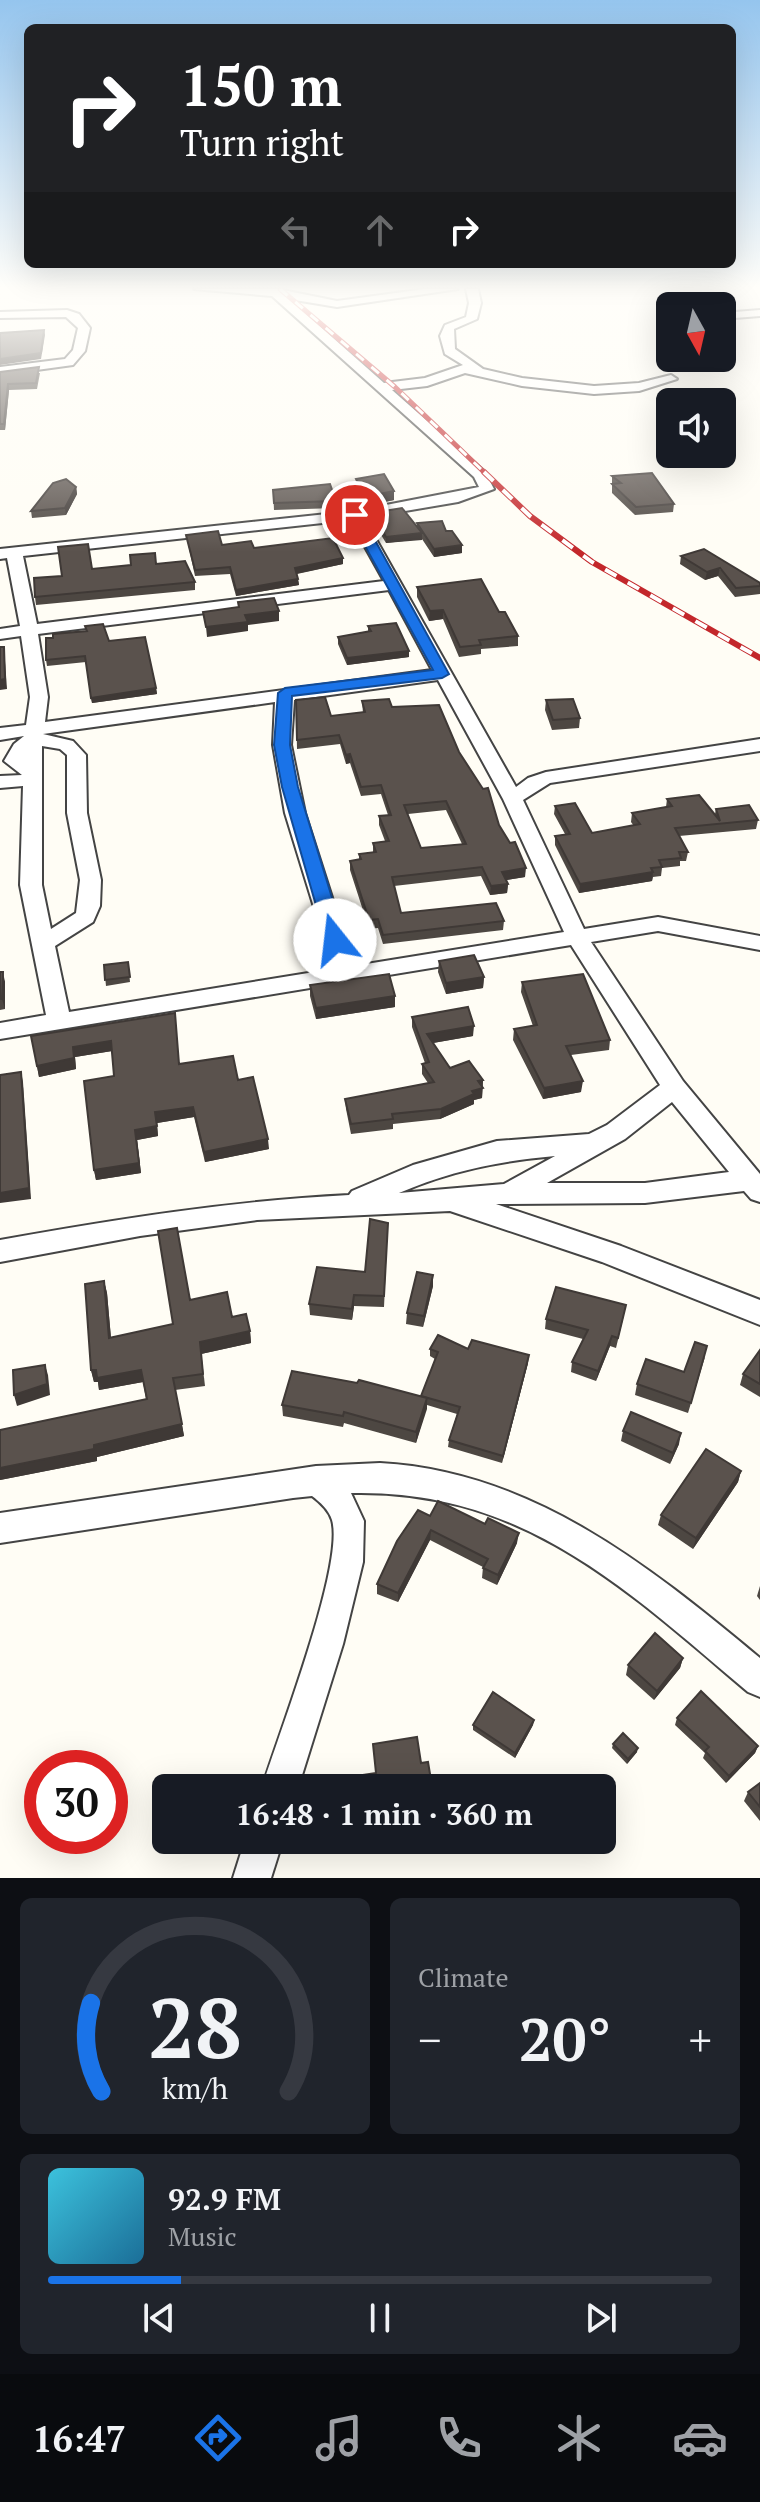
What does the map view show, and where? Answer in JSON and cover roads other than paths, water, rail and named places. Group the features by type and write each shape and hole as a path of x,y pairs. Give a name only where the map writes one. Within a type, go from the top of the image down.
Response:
{"street":[{"path":"59,1021 31,885 32,777 39,697 22,583 7,554 355,515 458,498 487,489 480,475 370,377"},
{"path":"382,387 427,382 436,377"},
{"path":"503,377 522,382 594,390 639,387 671,379"},
{"path":"355,515 513,799 577,937 674,1087 755,1186"},
{"path":"0,634 392,585"},
{"path":"0,734 34,734 285,693 442,674"},
{"path":"285,693 282,745 295,813 345,972"},
{"path":"34,734 68,746 79,761 77,814 91,897 85,917 41,945"},
{"path":"513,799 535,782 546,778 760,745"},
{"path":"0,782 32,777"},
{"path":"0,1031 345,972 677,924 730,940 760,943"},
{"path":"497,1194 533,1181 616,1132 674,1087"},
{"path":"349,1203 422,1172 497,1151 593,1143"},
{"path":"0,1251 140,1225 349,1203 451,1201 497,1194 645,1193 755,1186"},
{"path":"451,1201 572,1237 664,1271 760,1313"},
{"path":"0,1528 316,1480 390,1476 433,1482 501,1502 602,1555 760,1680"},
{"path":"285,1774 310,1698 348,1558 350,1531 346,1514 336,1495 316,1480"},
{"path":"252,1878 260,1854"}],"railway":[{"path":"383,377 486,474"},
{"path":"484,472 530,516 592,562 760,658"}]}
